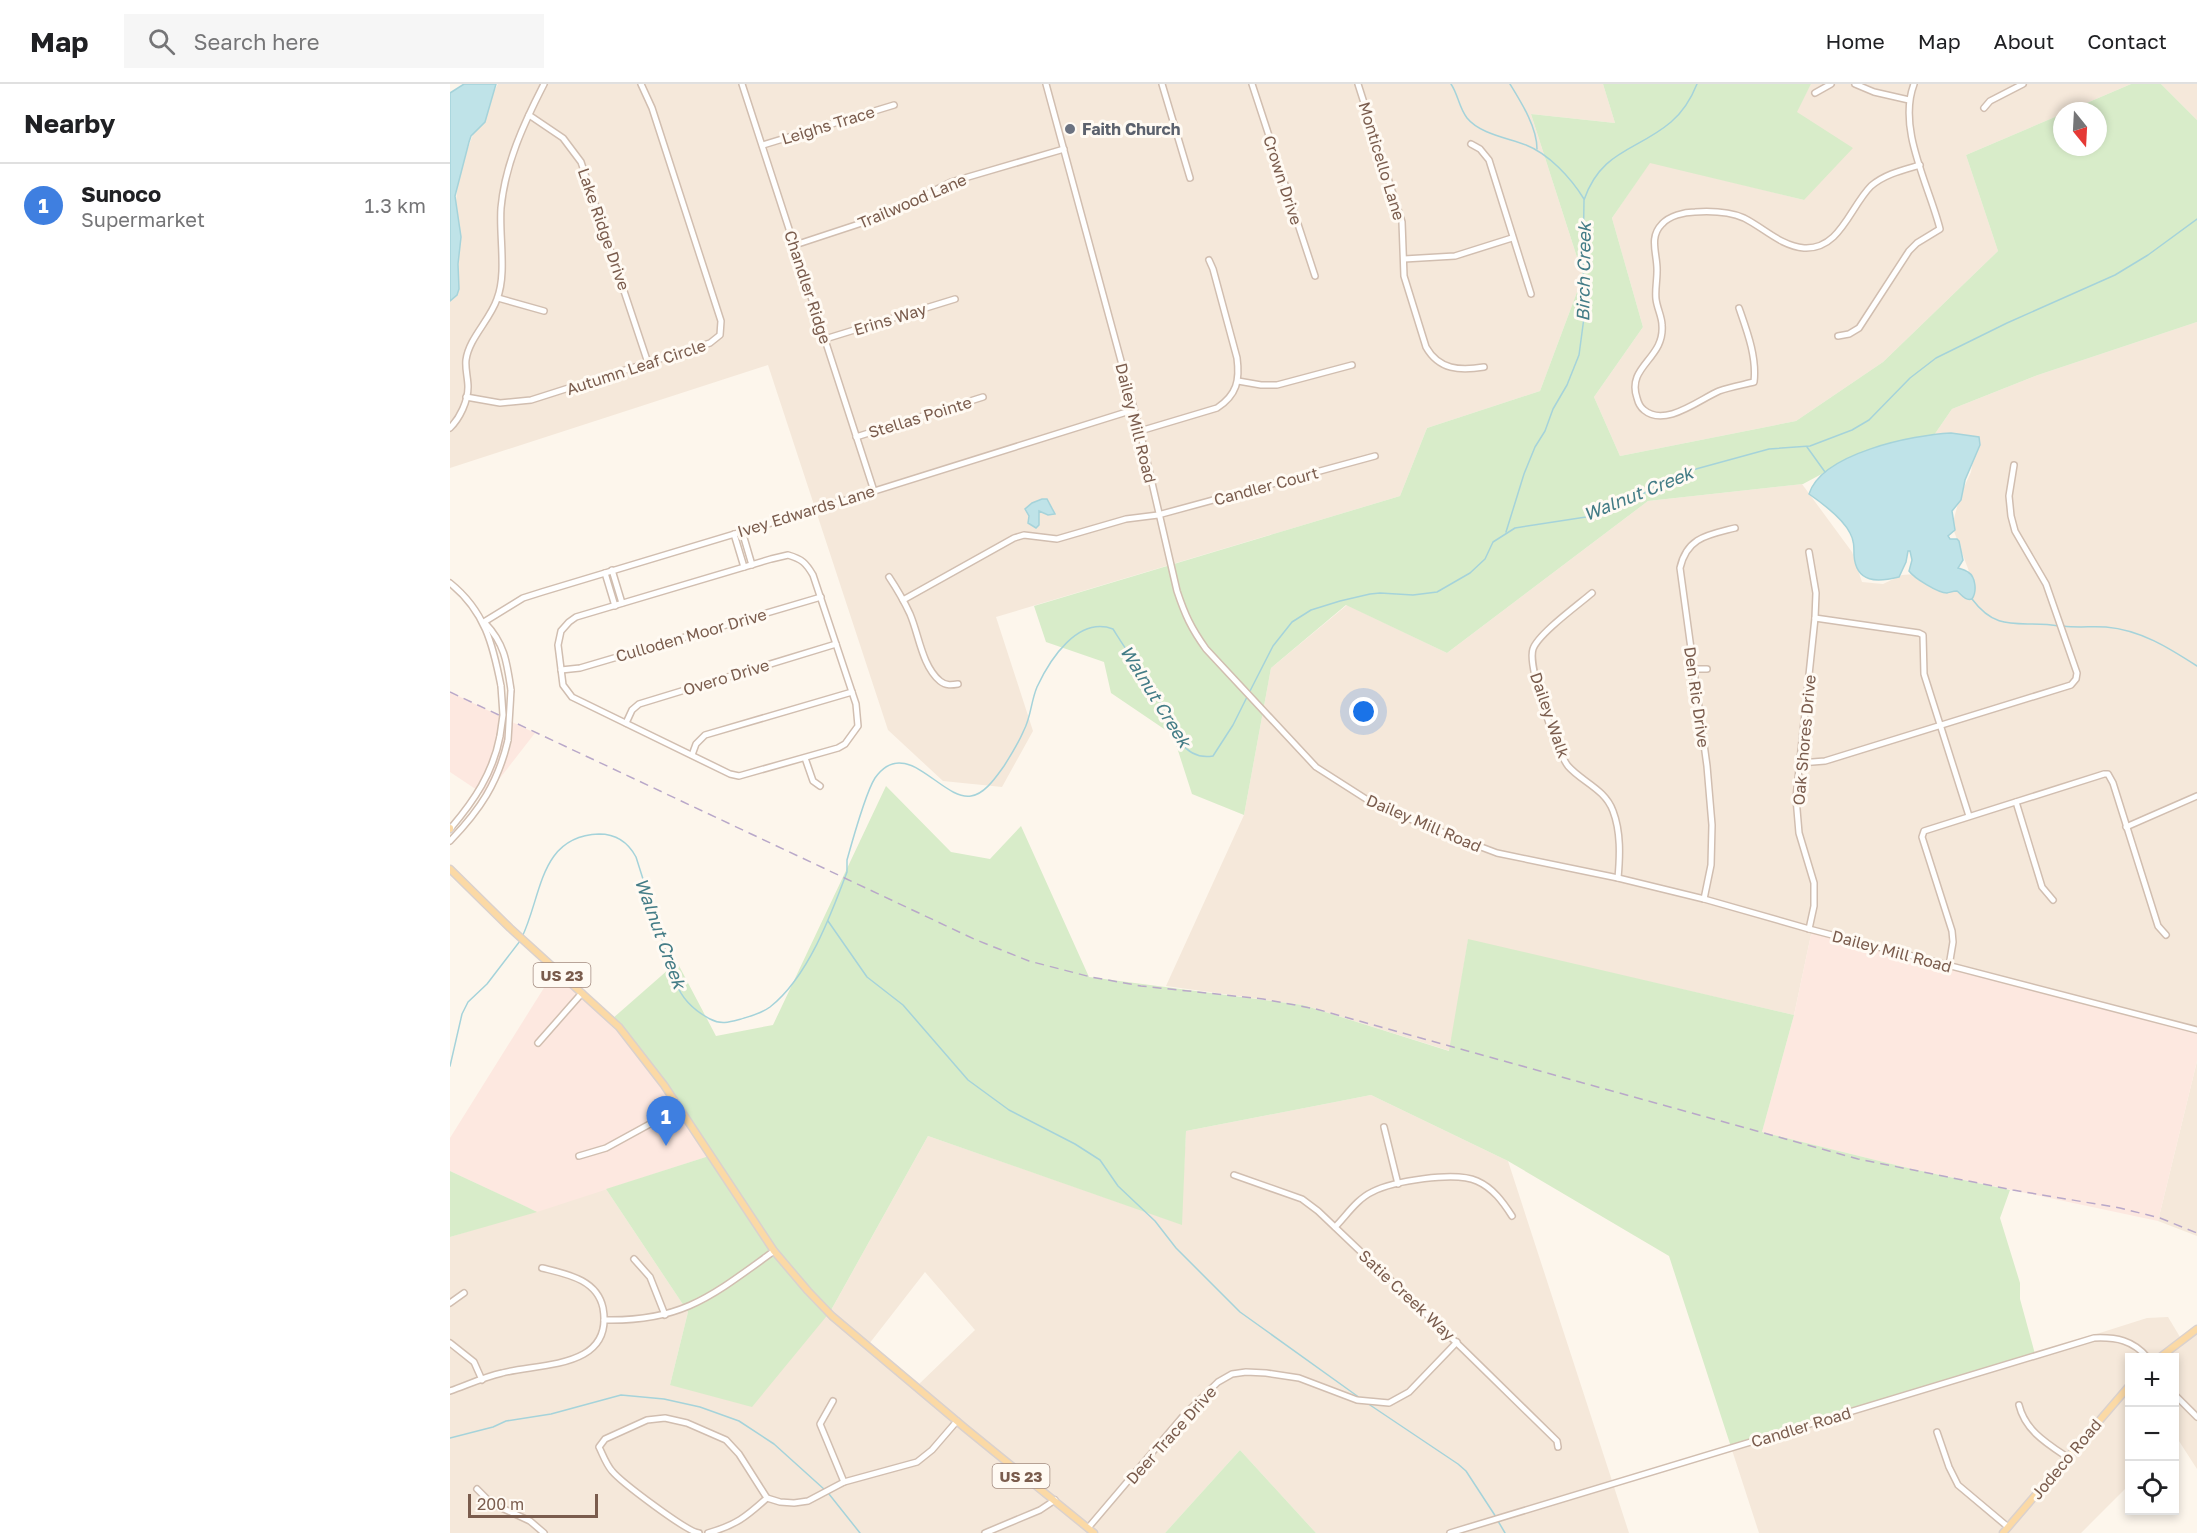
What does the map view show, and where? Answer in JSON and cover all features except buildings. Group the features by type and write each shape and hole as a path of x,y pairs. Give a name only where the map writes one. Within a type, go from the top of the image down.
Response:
{"main road":[{"name":"US 23","path":"450,869 626,1035 653,1070 725,1175 774,1251 832,1316 1029,1482 1055,1500 1094,1533"},
{"path":"2166,1353 2197,1329"},
{"name":"Jodeco Road","path":"2005,1530 2125,1391"}],"street":[{"path":"450,428 462,410 466,398 468,387 466,359 469,349 498,298 501,271 500,225 504,188 514,150 544,84"},
{"name":"Autumn Leaf Circle","path":"466,398 500,403 531,400 719,338 722,329 652,108 641,84"},
{"name":"Chandler Ridge","path":"742,84 874,490"},
{"name":"Dailey Mill Road","path":"1046,84 1140,431 1177,591 1191,628 1206,649 1316,766 1377,806 1497,853 1618,878 2197,1030"},
{"path":"1162,84 1190,178"},
{"name":"Crown Drive","path":"1252,84 1315,276"},
{"name":"Monticello Lane","path":"1358,84 1402,222 1404,276 1426,347 1438,362 1455,369 1467,370 1484,367"},
{"path":"1815,93 1832,84"},
{"path":"1855,84 1883,95 1909,100"},
{"path":"1838,336 1849,334 1859,328 1909,251 1917,243 1940,229 1910,131 1909,100 1914,84"},
{"path":"1984,108 1990,101 2023,84"},
{"name":"Leighs Trace","path":"763,145 894,105"},
{"name":"Lake Ridge Drive","path":"529,115 546,124 563,138 581,162 648,363"},
{"path":"1471,144 1480,149 1489,160 1531,294"},
{"name":"Trailwood Lane","path":"795,245 883,216 951,182 1064,149"},
{"path":"1739,308 1751,348 1755,371 1754,382 1719,391 1678,412 1653,414 1644,410 1639,403 1634,383 1636,375 1658,348 1661,336 1662,325 1656,298 1657,271 1653,246 1655,234 1662,223 1676,215 1691,212 1727,213 1753,223 1791,245 1806,248 1818,246 1832,239 1856,205 1883,177 1920,165"},
{"path":"1404,259 1455,256 1512,238"},
{"path":"1140,431 1217,408 1232,396 1238,381 1237,358 1214,269 1209,260"},
{"path":"498,298 544,311"},
{"name":"Erins Way","path":"825,339 955,299"},
{"path":"1238,381 1277,385 1352,365"},
{"name":"Stellas Pointe","path":"856,437 983,397"},
{"name":"Ivey Edwards Lane","path":"484,622 523,598 1133,410"},
{"name":"Candler Court","path":"903,600 1014,538 1024,535 1057,539 1126,519 1158,515 1375,456"},
{"path":"1800,763 1825,761 2071,685 2076,679 2077,673 2046,584 2015,531 2011,516 2010,496 2014,465"},
{"name":"Den Ric Drive","path":"1704,900 1711,865 1712,825 1707,766 1680,579 1683,558 1688,547 1697,540 1735,528"},
{"path":"742,531 752,565"},
{"path":"734,534 744,567"},
{"name":"Oak Shores Drive","path":"1809,552 1815,585 1815,618 1796,798 1798,833 1814,883 1814,906 1809,929"},
{"path":"788,555 801,556 813,575 859,719 858,726 851,736 838,748 739,776 572,697 564,688 558,645 565,626 576,617 752,565 788,555"},
{"path":"612,570 622,603"},
{"path":"605,573 615,606"},
{"path":"889,577 903,600 925,658 936,676 948,685 958,684"},
{"path":"450,583 465,596 497,636 502,647 511,690 508,740 499,772 486,799 450,842"},
{"name":"Dailey Walk","path":"1592,593 1539,638 1532,650 1532,663 1561,754 1569,767 1596,787 1612,809 1619,842 1618,878"},
{"name":"Culloden Moor Drive","path":"561,670 591,665 821,597"},
{"path":"1815,618 1923,635 1924,674 1969,816"},
{"path":"450,828 485,781 496,755 500,736 503,715 501,686 496,656 484,622"},
{"name":"Overo Drive","path":"626,723 632,710 639,704 836,644"},
{"path":"1694,669 1707,669"},
{"path":"692,755 696,744 705,735 852,692"},
{"path":"804,758 813,782 820,786"},
{"path":"1949,966 1953,942 1952,931 1922,834 1927,829 2108,774 2114,783 2158,926 2166,935"},
{"path":"2126,827 2197,796"},
{"path":"2016,802 2042,887 2053,900"},
{"path":"538,1043 582,993"},
{"path":"579,1156 613,1145 679,1108"},
{"path":"1384,1127 1398,1184"},
{"name":"Satie Creek Way","path":"1234,1175 1302,1199 1457,1342 1557,1441 1558,1447"},
{"path":"1335,1227 1371,1192 1398,1184 1449,1178 1478,1181 1499,1197 1512,1216"},
{"path":"604,1320 628,1321 665,1315 699,1302 774,1251"},
{"path":"634,1259 650,1277 665,1315"},
{"path":"450,1391 501,1373 564,1363 581,1356 599,1340 604,1320 603,1307 598,1295 587,1283 574,1276 542,1268"},
{"path":"450,1303 464,1293"},
{"name":"Candler Road","path":"1450,1533 2094,1338 2114,1337 2128,1342 2142,1353"},
{"name":"Deer Trace Drive","path":"1088,1528 1184,1415 1218,1382 1232,1374 1250,1372 1299,1378 1357,1400 1389,1403 1408,1392 1457,1342"},
{"path":"450,1343 474,1362 482,1380"},
{"path":"2179,1398 2197,1417"},
{"path":"832,1401 820,1424 844,1482"},
{"path":"2019,1405 2028,1427 2050,1447 2067,1457"},
{"path":"699,1533 680,1525 613,1472 599,1447 605,1439 647,1420 665,1418 687,1423 726,1440 739,1454 767,1498 780,1502 808,1500 844,1482 917,1462 932,1450 957,1421"},
{"path":"1937,1432 1953,1478 2005,1530"},
{"path":"477,1489 491,1503 530,1521 544,1533"},
{"path":"708,1533 741,1520 767,1498"},
{"path":"985,1533 1040,1510 1055,1500"}],"shaded area":[{"path":"498,84 1603,84 1615,123 1531,114 1583,276 1540,391 1427,428 1400,496 996,617 1033,731 1002,787 943,781 888,730 768,365 450,468 450,295 459,284 456,201 459,172 478,121"},
{"path":"1811,84 2131,84 2089,102 2053,102 2053,118 1966,155 1998,251 1883,362 1796,421 1620,456 1594,397 1643,327 1612,218 1650,162 1804,200 1796,112"},
{"path":"2161,84 2197,84 2197,120"},
{"path":"2197,322 2197,1029 1903,957 1812,930 1794,1015 1468,940 1450,1051 1303,1005 1166,986 1244,815 1271,668 1347,605 1447,653 1648,501 1802,484 1852,552 1862,582 1883,584 1902,575 1916,574 1957,587 1970,574 1952,526 1960,496 1971,472 1976,439 1930,441 1952,409 2038,375"},
{"path":"450,692 535,733 486,796 450,772"},
{"path":"1812,930 1903,957 2197,1029 2197,1061 2158,1221 1912,1169 1762,1132 1794,1015"},
{"path":"557,967 631,1037 712,1155 537,1212 450,1171 450,1138"},
{"path":"2197,1061 2197,1236 2158,1221"},
{"path":"1371,1095 1508,1161 1629,1533 1316,1533 1240,1450 1165,1533 450,1533 450,1237 606,1189 688,1312 670,1385 830,1312 928,1136 1181,1224 1186,1131","holes":["925,1272 975,1330 918,1385 869,1344"]},
{"path":"2168,1317 2180,1337 2197,1329 2197,1469 2179,1441 2179,1353 2125,1353 2125,1489 2081,1533 1759,1533 1732,1450 2147,1318"}],"green space":[{"path":"1603,84 1811,84 1797,112 1853,148 1804,200 1650,163 1612,218 1643,327 1594,397 1620,456 1796,421 1883,362 1998,251 1966,155 2053,118 2053,156 2107,156 2107,102 2089,102 2131,84 2161,84 2197,120 2197,322 2038,375 1952,409 1930,441 1846,461 1803,484 1648,501 1447,653 1346,605 1271,668 1244,815 1192,794 1173,735 1111,693 1104,662 1046,642 1034,606 1400,496 1427,428 1540,391 1583,276 1531,114 1615,123"},
{"path":"886,786 951,852 990,859 1021,826 1089,977 1303,1005 1449,1051 1468,939 1794,1015 1762,1132 1912,1169 2010,1190 2000,1218 2020,1283 2020,1299 2035,1354 1732,1450 1669,1256 1508,1161 1371,1095 1186,1131 1182,1225 928,1136 830,1312 752,1407 670,1385 688,1312 606,1189 709,1156 631,1037 612,1019 677,962 716,1036 773,1025"},
{"path":"450,1171 527,1207 537,1212 450,1237"},
{"path":"1240,1450 1316,1533 1165,1533"}],"water":[{"path":"464,84 496,84 485,122 471,136 455,196 461,237 458,264 459,289 457,295 450,301 450,93"},
{"path":"1951,433 1979,437 1980,445 1965,480 1961,500 1952,511 1955,530 1948,536 1950,539 1959,541 1963,560 1958,568 1973,577 1974,596 1972,599 1965,598 1957,591 1947,593 1926,585 1909,571 1912,560 1910,551 1908,551 1899,577 1883,580 1869,579 1859,571 1853,541 1847,528 1832,512 1809,494 1817,480 1831,467 1850,457 1893,442"},
{"path":"1042,499 1047,499 1055,514 1048,515 1039,511 1039,525 1036,528 1028,523 1029,516 1025,509"}],"waterway":[{"path":"1451,84 1467,118 1487,132 1526,145 1543,154 1566,175 1584,199"},
{"path":"1510,84 1531,124 1537,149"},
{"name":"Birch Creek","path":"1506,532 1535,447 1545,431 1579,355 1585,310 1584,200 1591,183 1610,161 1658,132 1680,114 1697,84"},
{"name":"Walnut Creek","path":"1249,693 1273,646 1292,622 1311,610 1370,594 1413,595 1437,592 1470,573 1485,559 1493,542 1515,528 1586,517 1641,495 1674,475 1769,449 1810,446 1852,430 1869,420 1910,378 1936,358 2007,323 2115,275 2148,255 2197,219"},
{"path":"1807,447 1825,472"},
{"path":"1972,599 1982,610 2001,622 2059,626"},
{"path":"2063,626 2106,627 2131,632 2165,647 2197,666"},
{"name":"Walnut Creek","path":"522,937 546,871 564,845 579,837 611,835 625,843 636,857 676,983 685,999 699,1012 718,1022 729,1022 752,1015 764,1011 784,994 817,944 847,872 847,860 875,778 887,766 899,763 924,772 960,795 971,796 981,792 1004,766 1017,744 1028,720 1037,687 1049,664 1077,634 1100,627 1113,629 1151,682 1180,742 1189,751 1200,756 1213,756 1233,725 1247,697"},
{"path":"828,921 867,977 903,1005 968,1080 1009,1110 1075,1144 1100,1160 1118,1186 1155,1221 1176,1248 1240,1312 1360,1398"},
{"name":"Walnut Creek","path":"450,1066 462,1014 468,1002 487,984 520,941"},
{"path":"450,1438 493,1427 506,1421 551,1414 621,1395 664,1399 700,1407 739,1421 774,1444 825,1490"},
{"path":"1367,1403 1466,1471 1496,1517"},
{"path":"829,1494 860,1533"},
{"path":"1498,1521 1505,1533"}],"railway":[{"path":"450,692 974,939 1029,961 1091,977 1141,986 1263,999 1316,1009 1858,1159 2013,1190 2120,1208 2160,1218 2197,1233"}],"place":[{"name":"Faith Church","path":"1070,129"},
{"name":"Sunoco","path":"666,1146"}]}
